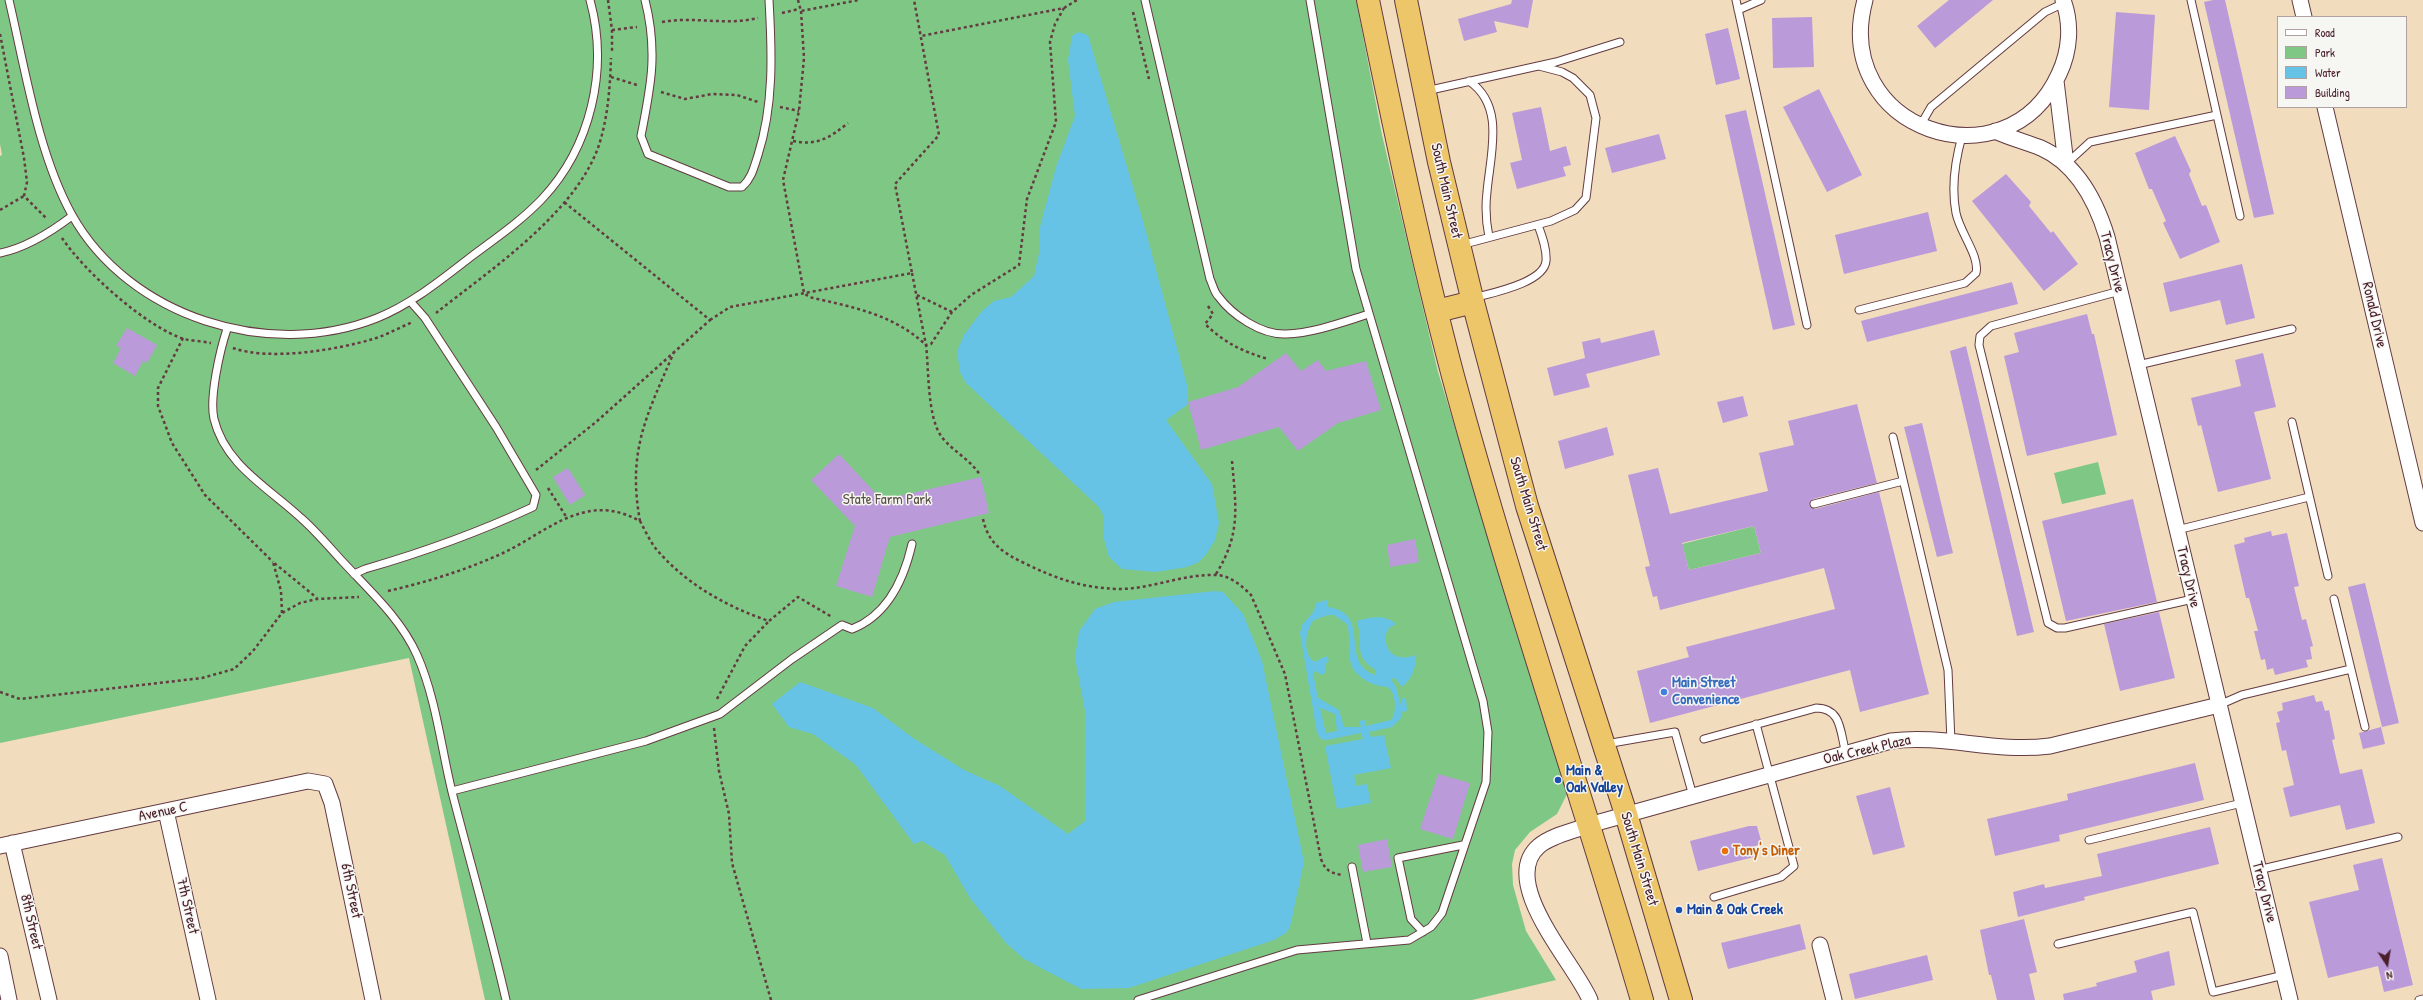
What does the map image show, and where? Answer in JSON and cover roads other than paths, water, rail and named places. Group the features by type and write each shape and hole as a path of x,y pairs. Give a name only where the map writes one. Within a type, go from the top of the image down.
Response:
{"highway":[{"path":"1368,0 1398,149 1453,375 1505,555 1642,1000"},
{"name":"South Main Street","path":"1406,0 1424,91 1459,246 1527,506 1626,814 1681,1000"},
{"path":"1437,311 1472,300"}],"street":[{"name":"Tracy Drive","path":"1865,0 1860,25 1861,47 1871,80 1892,107 1920,126 1934,131 1962,136 1995,131 2014,123 2031,112 2045,98 2056,81 2068,43 2069,29 2064,1"},
{"path":"2300,0 2304,16"},
{"name":"Tracy Drive","path":"2056,81 2066,164"},
{"name":"Ronald Drive","path":"2325,108 2423,524"},
{"name":"Tracy Drive","path":"1995,131 2041,148 2066,164 2085,187 2099,209 2138,365 2290,1000"},
{"name":"Oak Creek Plaza","path":"1590,1000 1576,975 1547,933 1531,895 1527,878 1530,857 1539,846 1589,825 1891,741 1912,738 1932,738 1951,742 2001,748 2026,749 2050,746 2219,705"},
{"name":"Avenue C","path":"6,845 308,781 325,784"},
{"name":"6th Street","path":"325,784 332,803 373,1000"},
{"name":"7th Street","path":"166,811 208,1000"},
{"name":"8th Street","path":"6,845 49,1000"},
{"path":"1820,945 1834,1000"},
{"path":"0,956 9,1000"}],"lane":[{"path":"9,0 38,123 57,182 72,216 96,249 130,280 195,319 227,329 250,333 305,335 329,332 374,320 398,309 524,217 553,186 570,163 584,128 598,70 599,52 590,0"},
{"path":"645,0 651,25 651,89 641,136 648,154 729,187 742,187 749,181 764,134 768,105 771,61 770,16 768,0"},
{"path":"1145,0 1209,273 1217,295 1240,316 1255,326 1272,332 1285,334 1308,331 1369,314"},
{"path":"1138,1000 1297,950 1409,940 1431,928 1442,913 1463,845 1486,782 1488,732 1484,709 1356,269 1310,0"},
{"path":"1736,0 1807,325"},
{"path":"1738,10 1761,0"},
{"path":"2191,0 2240,216"},
{"path":"1920,126 1931,107 2045,12 2064,1"},
{"path":"1424,91 1539,66 1620,42"},
{"path":"1459,246 1538,225 1566,215 1578,207 1586,198 1596,118 1590,95 1584,87 1562,72 1539,66"},
{"path":"1469,81 1480,88 1489,107 1493,126 1493,154 1485,216 1489,237"},
{"path":"2066,164 2090,142 2217,115"},
{"path":"1859,310 1965,283 1976,273 1977,260 1964,238 1956,214 1954,195 1955,168 1962,136"},
{"path":"0,253 14,250 56,228 72,216"},
{"path":"1472,300 1516,286 1542,270 1546,262 1538,225"},
{"path":"2120,291 1991,326 1980,336 1979,345 2048,623 2057,628 2065,628 2193,598"},
{"path":"354,574 365,568 433,549 484,530 533,507 536,495 496,427 425,318 410,301"},
{"path":"227,329 222,344 214,388 213,417 219,437 230,454 302,518 374,594 398,622 417,655 431,699 452,791 506,1000"},
{"path":"2138,365 2292,329"},
{"path":"2292,422 2328,576"},
{"path":"1893,437 1948,670 1951,742"},
{"path":"1814,504 1903,482"},
{"path":"2177,530 2309,497"},
{"path":"452,791 646,741 720,714 842,625 852,629 863,624 882,610 897,586 908,561 912,544"},
{"path":"2334,599 2365,727"},
{"path":"2219,705 2242,695 2351,669"},
{"path":"1704,739 1816,708 1829,709 1836,715 1846,754"},
{"path":"1714,897 1781,877 1794,866 1756,724"},
{"path":"1604,745 1675,732 1693,796"},
{"path":"2089,840 2242,803"},
{"path":"2258,870 2398,837"},
{"path":"1423,932 1411,919 1398,858 1463,845"},
{"path":"1352,867 1367,943"},
{"path":"2058,944 2193,912 2213,992 2284,975"},
{"path":"2419,1000 2423,999"}],"water":[{"path":"1078,32 1088,35 1143,221 1187,385 1187,405 1166,420 1212,484 1219,523 1215,540 1199,562 1187,567 1156,572 1122,569 1109,557 1104,539 1103,515 1099,507 966,383 960,372 957,351 964,335 982,311 994,301 1011,297 1034,276 1040,249 1040,227 1056,167 1075,116 1068,60 1072,36"},
{"path":"1215,591 1223,592 1243,614 1262,661 1304,862 1290,927 1286,933 1274,940 1129,988 1081,989 1024,959 1006,943 970,898 945,855 922,841 914,844 856,765 813,734 789,727 772,704 800,682 873,708 913,738 964,770 1000,786 1068,834 1085,821 1085,711 1075,658 1079,631 1095,609 1114,602"},
{"path":"1327,600 1328,607 1341,611 1349,619 1353,628 1358,659 1364,668 1375,675 1376,670 1364,660 1361,654 1357,621 1377,617 1392,621 1396,624 1389,628 1385,636 1388,648 1394,655 1399,657 1410,657 1416,655 1413,673 1402,687 1395,678 1391,679 1396,687 1401,705 1401,699 1406,698 1407,711 1401,712 1401,718 1392,727 1369,732 1371,737 1384,735 1391,768 1354,775 1356,786 1367,784 1371,803 1337,809 1325,746 1363,739 1361,733 1327,740 1321,739 1317,733 1300,633 1302,625 1314,611 1316,603","holes":["1328,615 1334,615 1347,624 1349,635 1349,653 1354,670 1359,676 1373,684 1388,687 1391,691 1395,704 1395,709 1391,720 1366,726 1365,720 1359,721 1361,727 1344,727 1339,710 1318,698 1313,673 1316,671 1321,675 1325,673 1325,665 1329,660 1326,656 1315,662 1311,659 1308,654 1306,642 1311,624 1314,620","1320,708 1335,714 1337,731 1326,733"]}],"place":[{"name":"Main Street Convenience","path":"1664,692"},
{"name":"Main & Oak Valley","path":"1558,780"},
{"name":"Tony's Diner","path":"1725,851"},
{"name":"Main & Oak Creek","path":"1679,910"}],"park label":[{"name":"State Farm Park","path":"887,500"}]}
